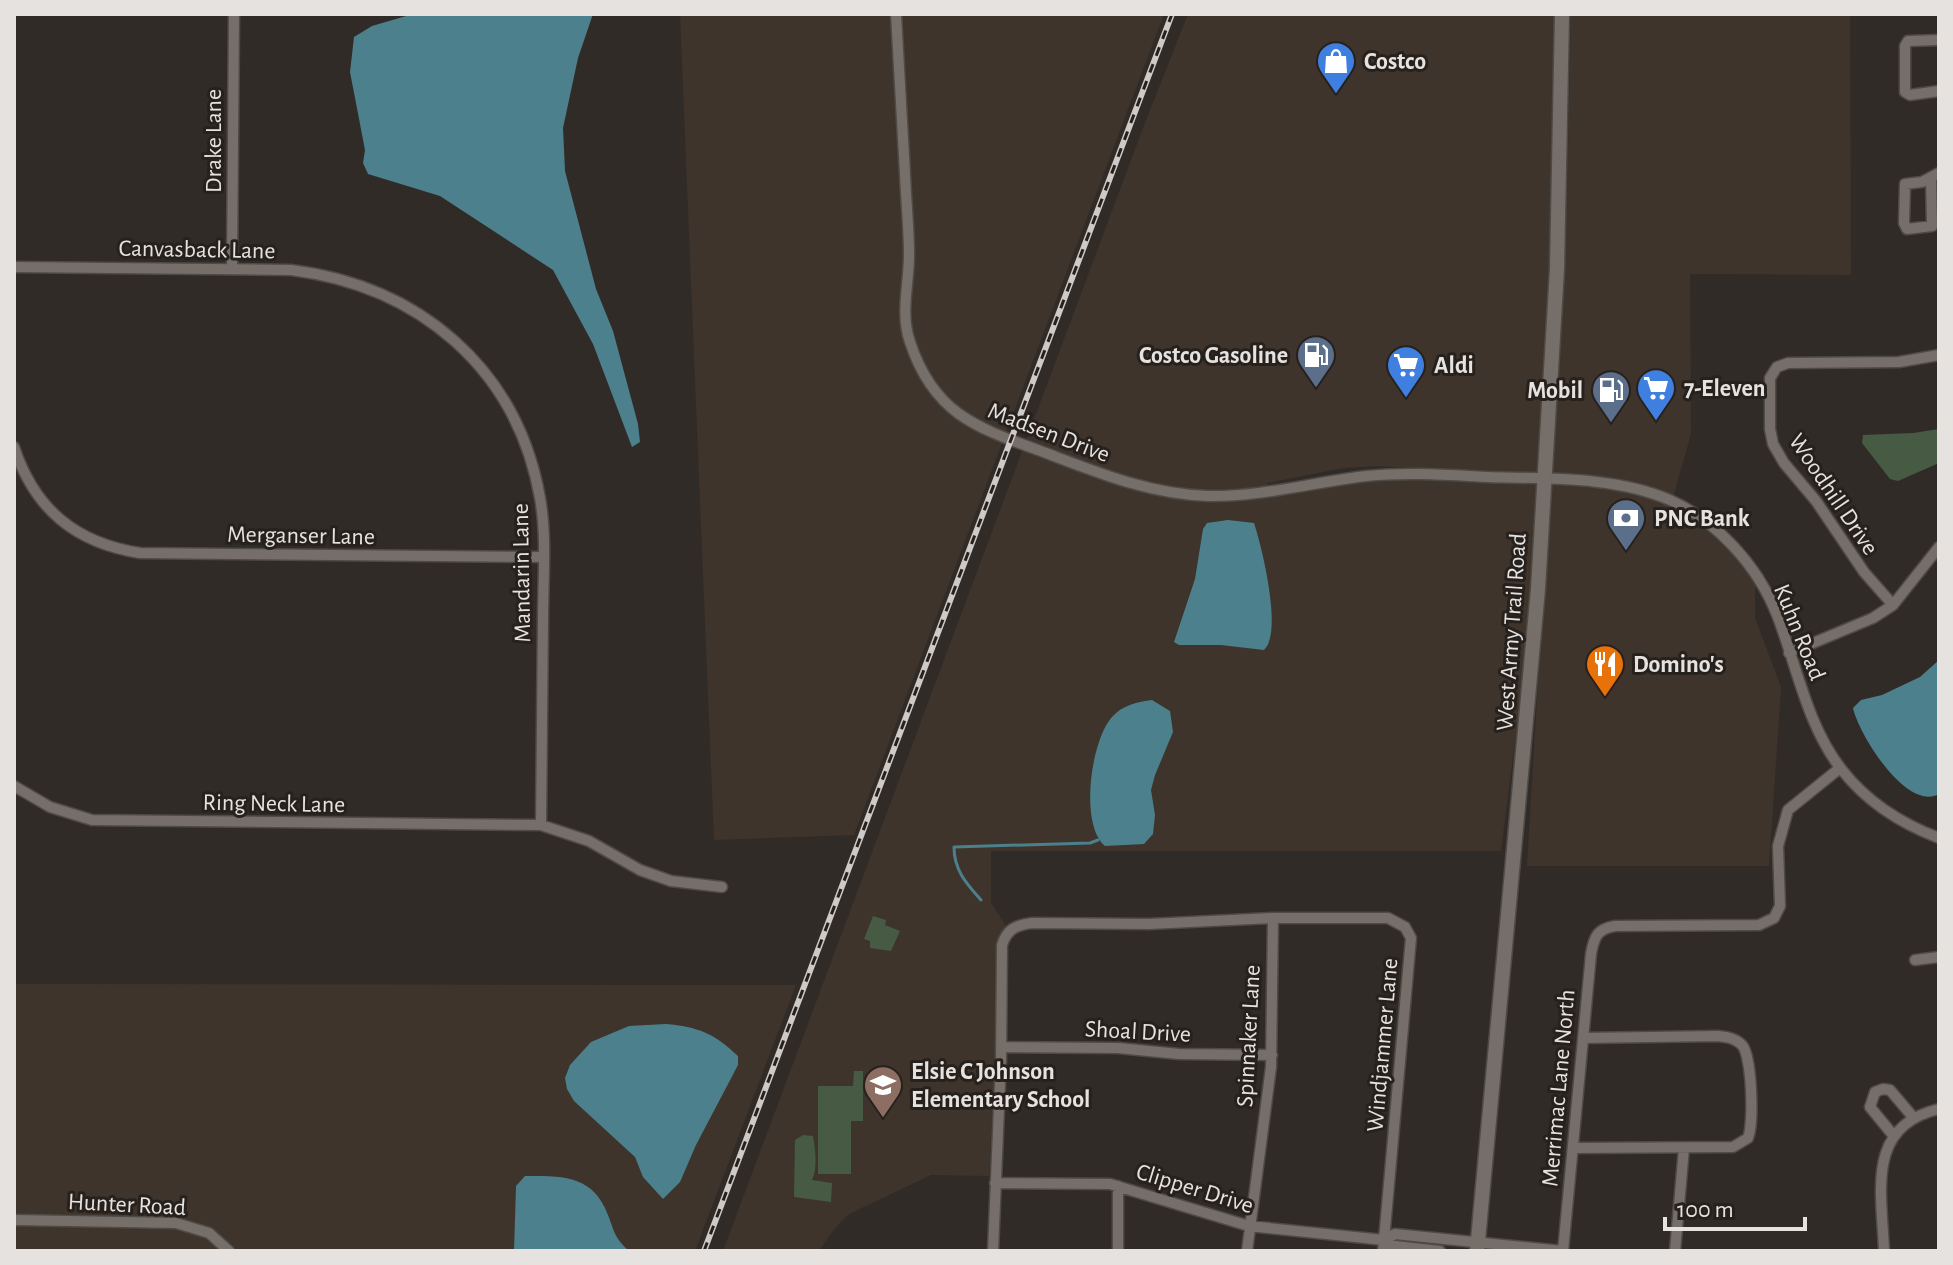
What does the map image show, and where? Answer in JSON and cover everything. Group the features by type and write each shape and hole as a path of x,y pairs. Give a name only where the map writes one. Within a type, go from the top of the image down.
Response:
{"main road":[{"name":"West Army Trail Road","path":"1477,1247 1524,752 1544,479 1557,269 1562,14"}],"street":[{"name":"Drake Lane","path":"232,269 234,14"},
{"name":"Madsen Drive","path":"896,14 909,256 905,310 907,336 931,388 966,421 1010,441 1107,476 1177,494 1238,495 1378,475 1544,479"},
{"path":"1939,40 1908,41 1905,46 1905,92 1910,95 1939,91"},
{"path":"1935,175 1932,226 1907,229 1904,223 1905,184 1935,175"},
{"name":"Canvasback Lane","path":"14,267 291,270 320,274 378,291"},
{"name":"Mandarin Lane","path":"378,291 422,315 469,355 501,395 532,461 540,498 544,557 541,825"},
{"name":"Woodhill Drive","path":"1893,605 1864,572 1816,501 1778,454 1770,429 1770,378 1777,367 1788,363 1899,362 1939,355"},
{"name":"Merganser Lane","path":"14,447 36,494 50,512 96,543 140,553 544,557"},
{"name":"Kuhn Road","path":"1544,479 1642,491 1695,513 1723,535 1752,571 1776,611 1812,716 1840,768 1871,800 1893,816 1939,838"},
{"path":"1789,653 1873,618 1893,605 1939,547"},
{"name":"Merrimac Lane North","path":"1563,1251 1594,938 1599,931 1615,926 1768,923 1780,906 1778,846 1788,810 1840,768"},
{"name":"Ring Neck Lane","path":"14,786 64,813 101,821 541,825 589,841 640,870 671,881 722,887"},
{"name":"Spinnaker Lane","path":"1247,1251 1272,1055 1273,918"},
{"name":"Windjammer Lane","path":"1001,1047 1002,945 1005,935 1022,924 1388,918 1405,927 1411,938 1383,1246"},
{"path":"1915,960 1939,957"},
{"path":"1573,1148 1733,1147 1750,1134 1748,1054 1743,1046 1730,1038 1583,1038"},
{"path":"993,1251 1001,1047"},
{"name":"Shoal Drive","path":"1001,1047 1118,1048 1179,1054 1272,1055"},
{"path":"1893,1135 1870,1107 1875,1092 1890,1090 1913,1117"},
{"path":"1884,1251 1882,1165 1885,1151 1893,1135 1913,1117 1939,1109"},
{"path":"1675,1251 1684,1148"},
{"name":"Clipper Drive","path":"995,1183 1100,1183 1249,1226 1383,1246 1440,1251"},
{"path":"1118,1186 1118,1251"},
{"name":"Hunter Road","path":"14,1220 176,1223 209,1233 229,1251"},
{"name":"Clipper Drive","path":"1383,1246 1395,1234 1477,1247 1563,1251"}],"shaded area":[{"path":"680,14 1164,14 854,835 714,840"},
{"path":"1188,14 1559,14 1552,266 1541,475 1378,466 1343,468 1267,483 1269,489 1361,474 1539,483 1531,615 1501,851 991,851 991,903 1006,926 996,943 995,1063 989,1176 931,1175 849,1214 819,1251 723,1251 1143,128"},
{"path":"1571,14 1850,14 1851,275 1690,274 1691,434 1673,497 1724,528 1755,566 1755,618 1781,687 1769,866 1527,866 1567,196"},
{"path":"14,984 796,985 695,1251 14,1251"}],"green space":[{"path":"1939,429 1939,463 1898,481 1890,479 1862,443 1863,435"},
{"path":"873,916 886,920 885,925 900,931 891,951 870,948 870,941 864,939"},
{"path":"854,1071 863,1071 863,1121 851,1121 851,1174 818,1174 818,1086 853,1086"},
{"path":"803,1135 813,1136 815,1164 812,1180 832,1183 831,1202 794,1197 795,1140"}],"water":[{"path":"413,14 593,14 578,58 563,128 565,171 596,289 613,331 638,424 640,442 632,447 593,344 553,270 440,196 368,174 363,163 365,150 350,72 354,37 372,26"},
{"path":"1228,520 1254,523 1258,535 1266,569 1272,626 1264,650 1221,645 1179,645 1174,642 1195,579 1203,529 1207,523"},
{"path":"1939,660 1939,794 1926,797 1899,782 1886,768 1864,735 1853,708 1861,700 1882,695 1920,677"},
{"path":"1152,700 1170,711 1173,732 1151,790 1155,815 1153,834 1144,844 1105,846 1097,835 1090,802 1098,744 1116,713 1130,705"},
{"path":"666,1024 697,1029 713,1037 738,1056 738,1065 680,1182 663,1199 643,1177 635,1157 574,1101 565,1078 570,1065 591,1042 629,1026"},
{"path":"525,1176 552,1176 585,1185 602,1202 620,1242 629,1251 514,1251 516,1186"}],"waterway":[{"path":"981,900 959,869 954,847 1090,843 1098,840"}],"railway":[{"path":"704,1251 1172,14"}],"place":[{"name":"Costco","path":"1336,95"},
{"name":"Costco Gasoline","path":"1316,389"},
{"name":"Aldi","path":"1406,399"},
{"name":"7-Eleven","path":"1656,422"},
{"name":"Mobil","path":"1611,424"},
{"name":"PNC Bank","path":"1626,552"},
{"name":"Domino's","path":"1605,698"},
{"name":"Elsie C Johnson Elementary School","path":"883,1119"}]}
